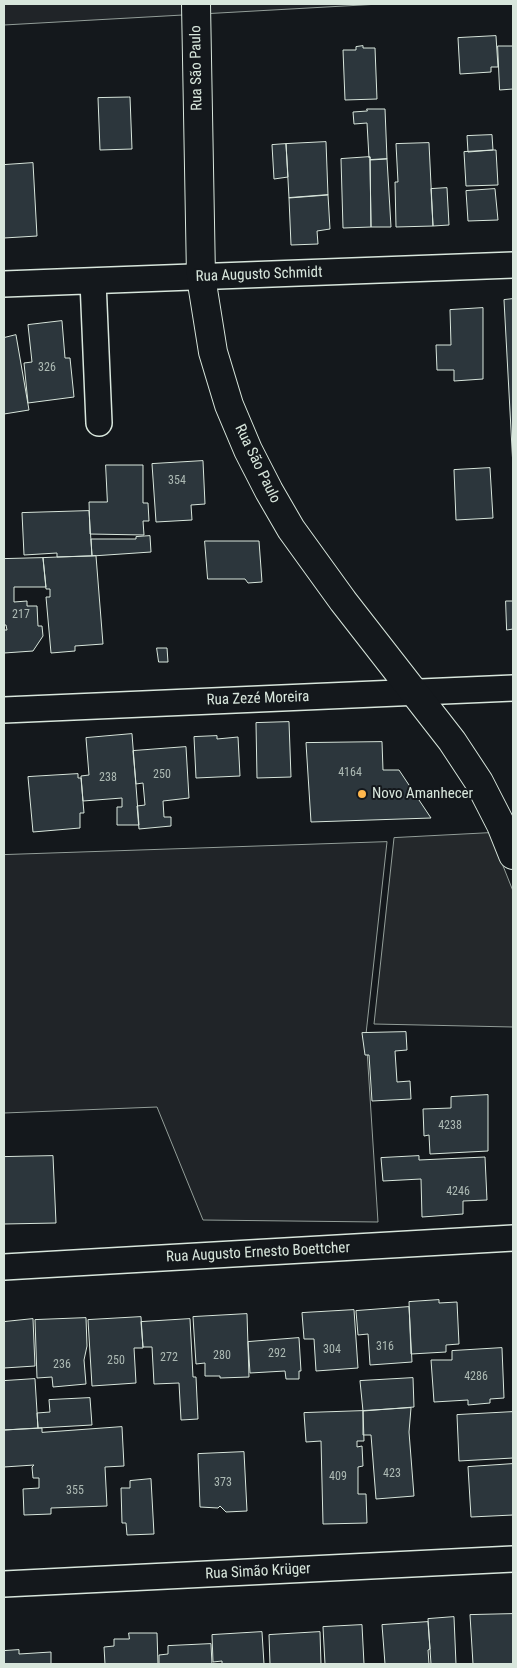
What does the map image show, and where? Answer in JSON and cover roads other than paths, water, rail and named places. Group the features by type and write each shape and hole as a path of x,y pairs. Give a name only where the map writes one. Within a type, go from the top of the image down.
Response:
{"main road":[{"name":"Rua São Paulo","path":"196,4 201,277 213,352 229,404 248,450 269,491 292,529 315,562 452,741 479,782 501,825 513,855"}],"street":[{"name":"Rua Augusto Schmidt","path":"4,284 513,265"},
{"path":"93,280 99,422"},
{"name":"Rua Zezé Moreira","path":"4,710 513,688"},
{"name":"Rua Augusto Ernesto Boettcher","path":"4,1267 513,1238"},
{"name":"Rua Simão Krüger","path":"4,1584 513,1559"}],"place":[{"name":"Novo Amanhecer","path":"362,794"}]}
